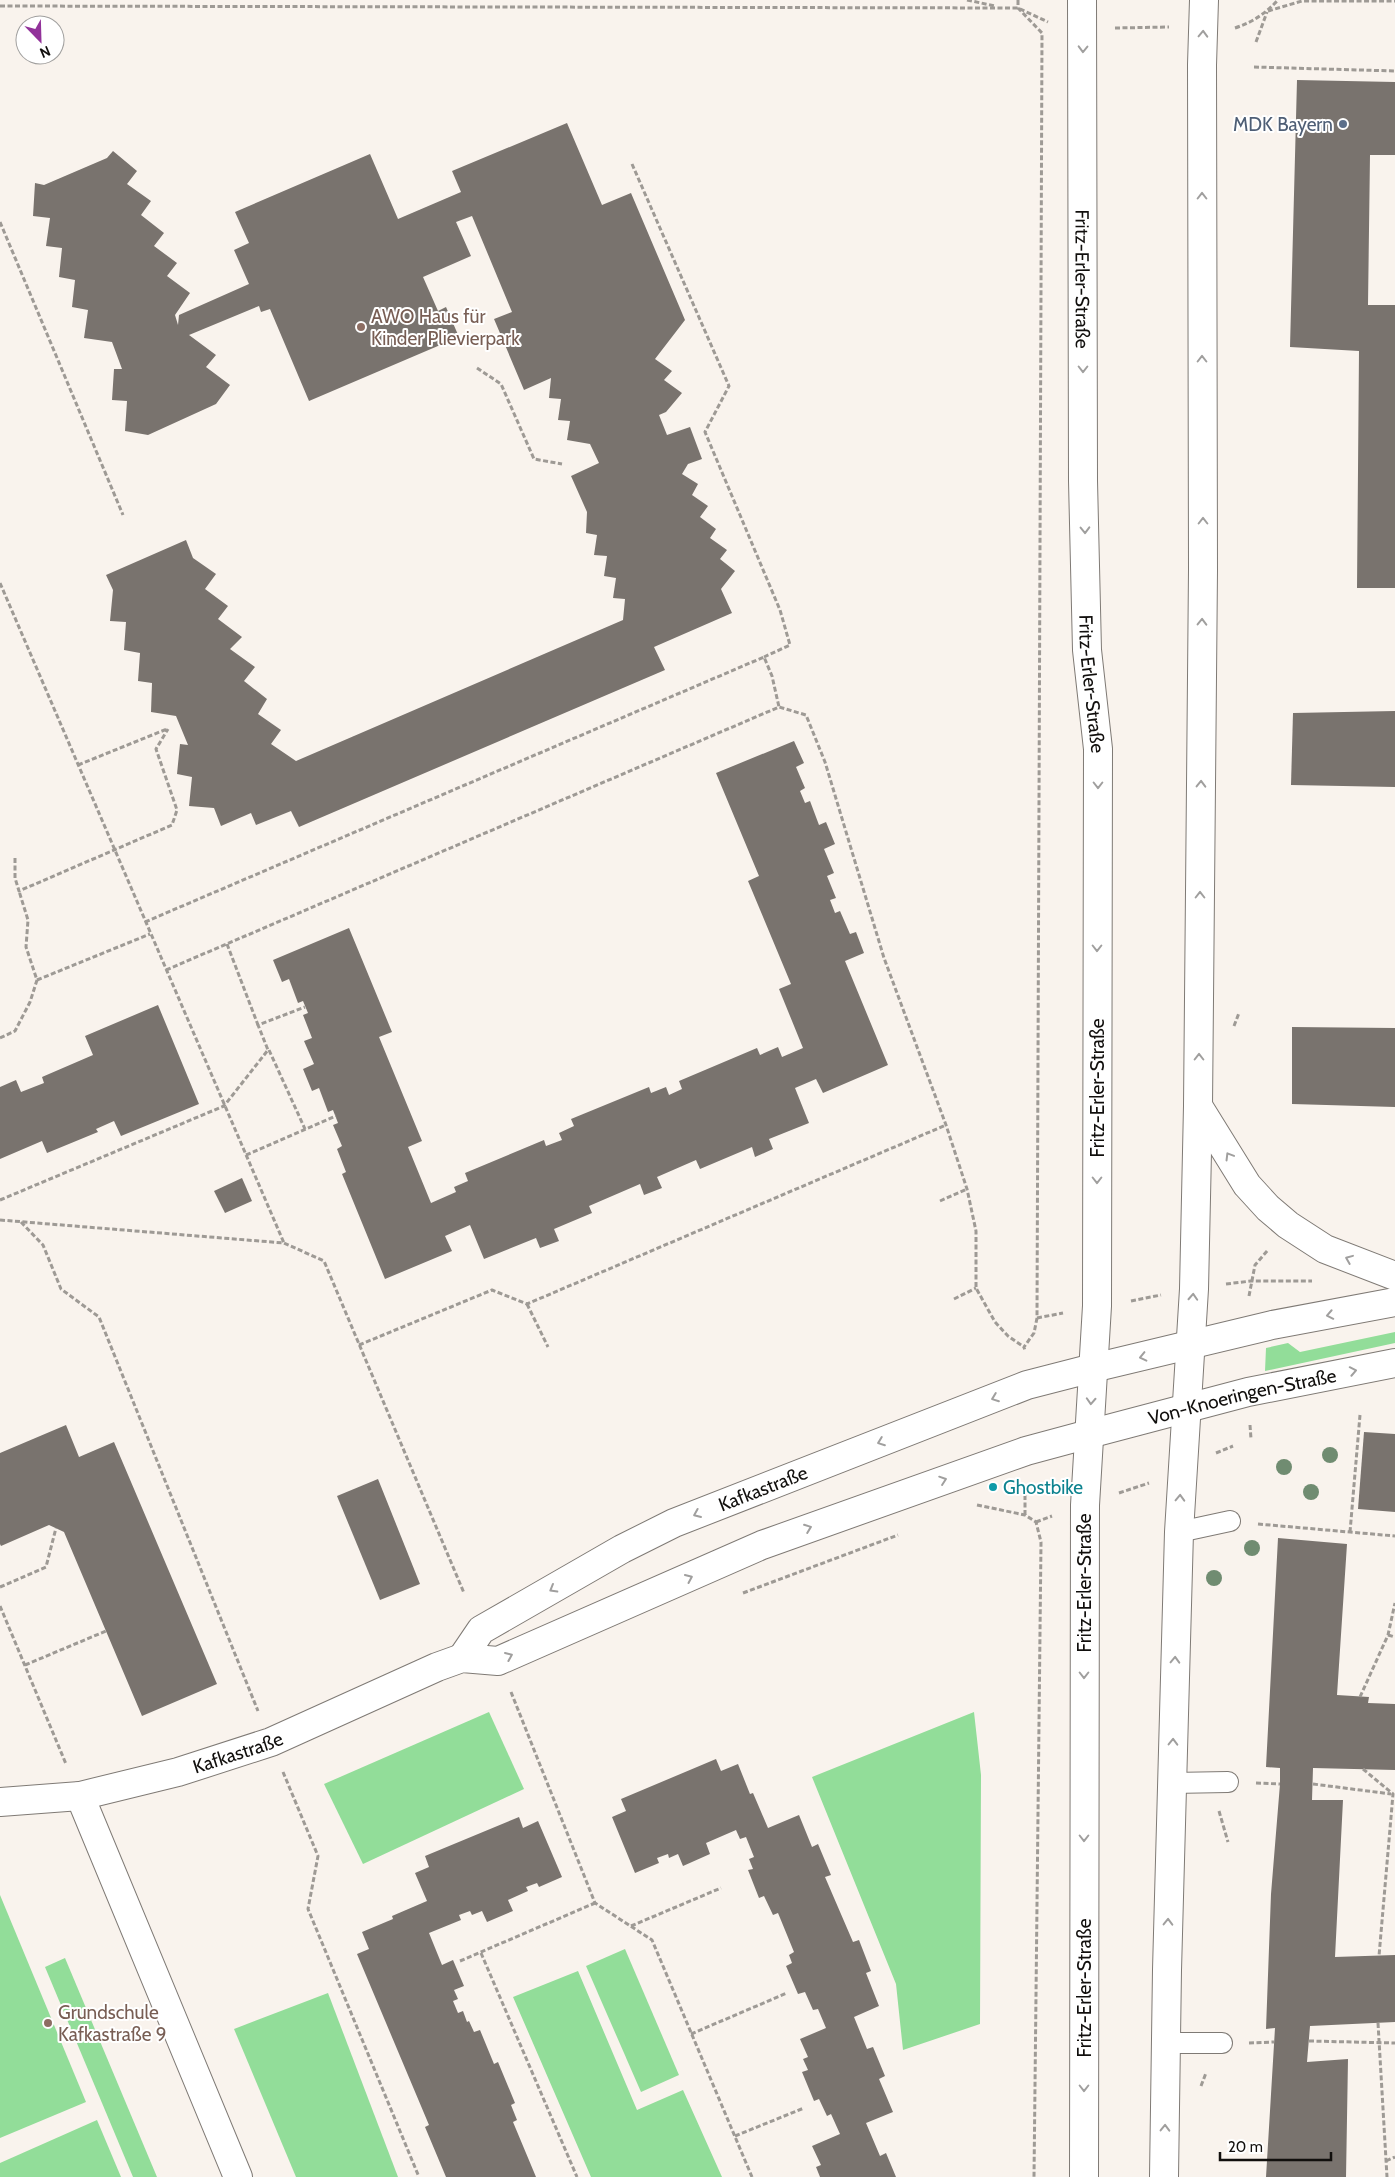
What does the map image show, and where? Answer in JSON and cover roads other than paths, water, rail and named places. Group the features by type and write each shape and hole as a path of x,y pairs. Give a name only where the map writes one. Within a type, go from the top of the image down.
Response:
{"main road":[{"name":"Fritz-Erler-Straße","path":"1082,0 1084,491 1087,650 1098,749 1097,1306 1084,1504 1084,2177"},
{"path":"1164,2177 1179,1532 1194,1289 1198,1106 1203,570 1202,65 1204,0"},
{"path":"1198,1106 1247,1185 1268,1208 1288,1225 1325,1249 1395,1276"},
{"path":"1093,1368 1272,1325 1395,1302"},
{"name":"Von-Knoeringen-Straße","path":"1089,1434 1248,1392 1395,1363"},
{"name":"Kafkastraße","path":"462,1658 481,1630 622,1549 674,1523 1027,1385 1093,1368"},
{"name":"Kafkastraße","path":"0,1802 80,1796 178,1772 271,1742 437,1667 462,1658 498,1660 762,1545 824,1521 1026,1451 1089,1434"},
{"path":"80,1796 238,2177"}],"lane":[{"path":"1179,1532 1230,1521"},
{"path":"1172,1783 1228,1782"},
{"path":"1166,2043 1222,2043"}],"place":[{"name":"MDK Bayern","path":"1343,124"},
{"name":"AWO Haus für Kinder Plievierpark","path":"361,327"},
{"name":"Ghostbike","path":"993,1487"},
{"name":"Grundschule Kafkastraße 9","path":"48,2023"}]}
